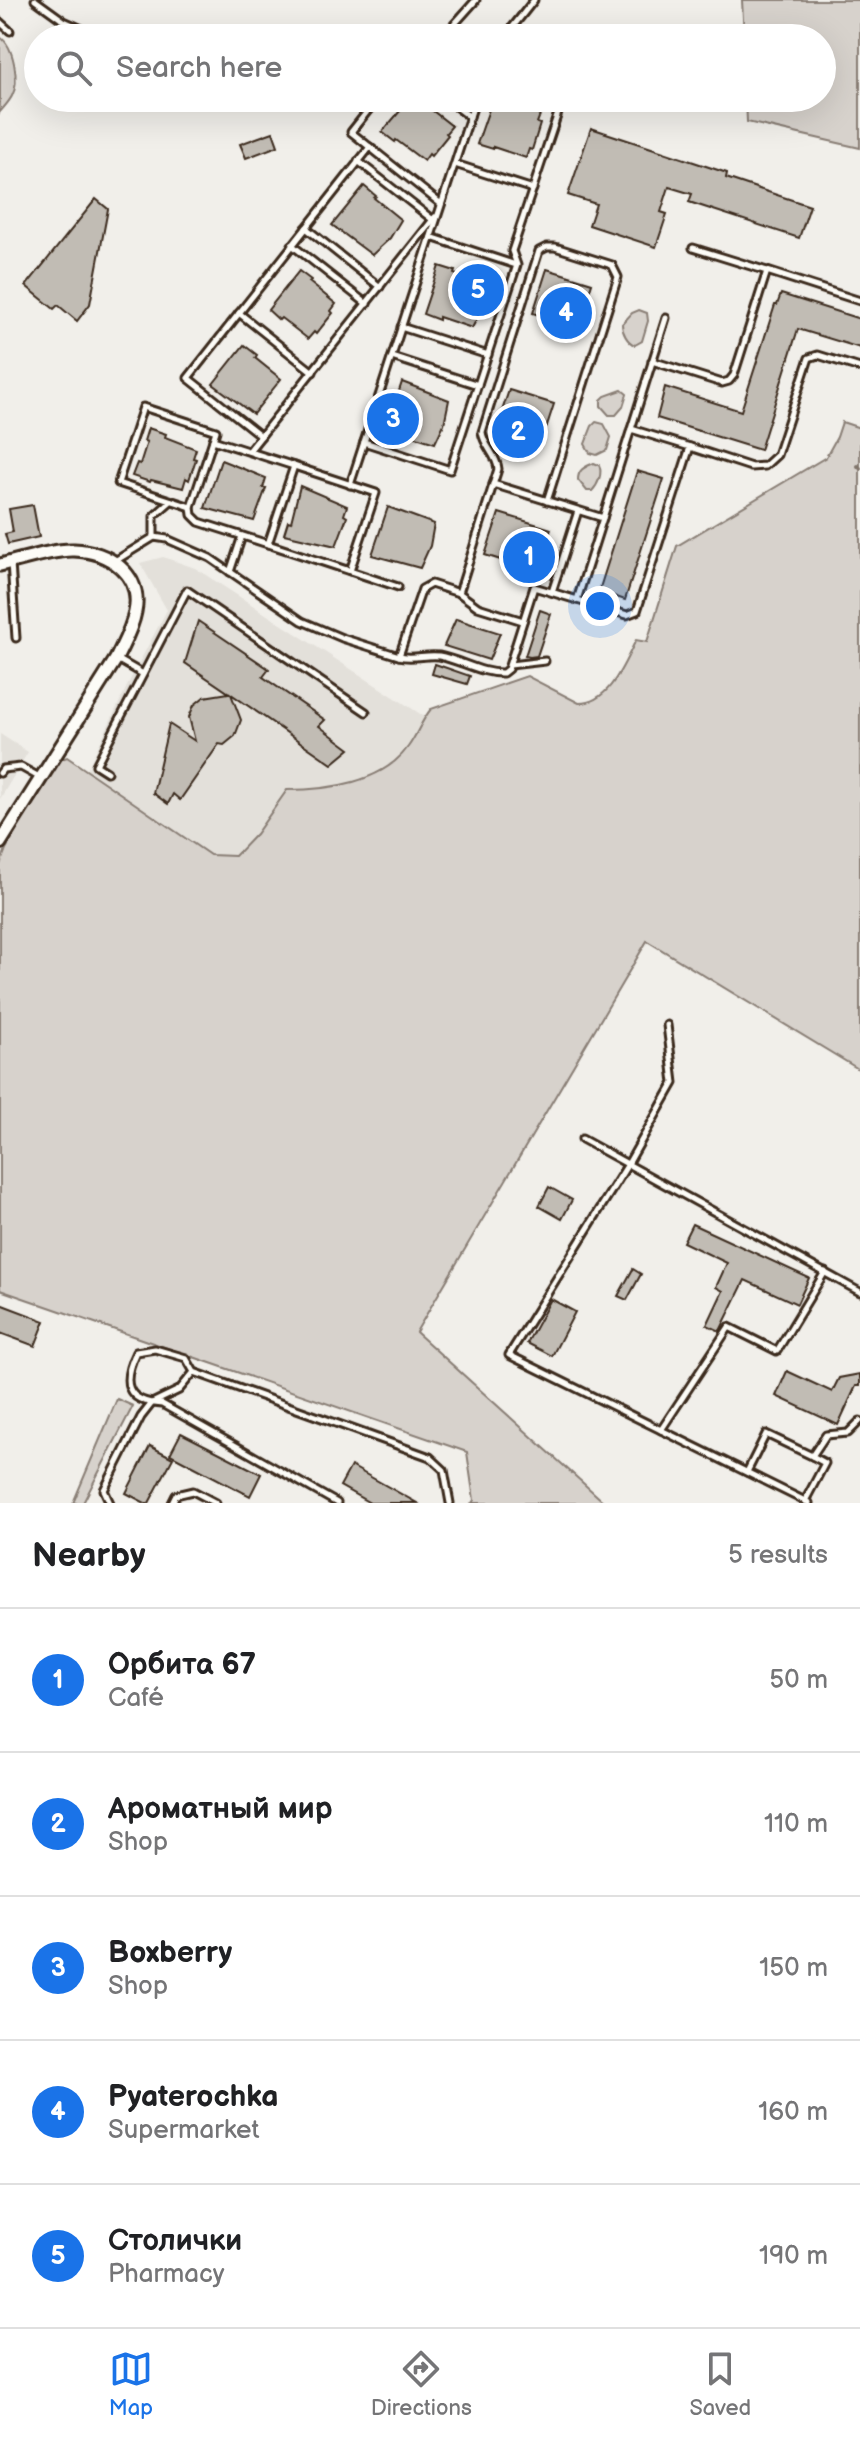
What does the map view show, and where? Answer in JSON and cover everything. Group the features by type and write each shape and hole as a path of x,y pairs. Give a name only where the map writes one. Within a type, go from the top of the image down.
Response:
{"street":[{"path":"2,842 116,659 136,609 134,591 127,575 115,561 100,554 72,550 5,564"}],"lane":[{"path":"35,0 71,24"},
{"path":"43,0 50,10"},
{"path":"455,24 476,0"},
{"path":"515,24 534,0"},
{"path":"0,22 10,31"},
{"path":"367,112 351,132 442,204"},
{"path":"463,112 470,117"},
{"path":"350,485 472,112"},
{"path":"364,442 450,470 517,265 512,251 558,112"},
{"path":"261,436 188,378 370,147"},
{"path":"358,161 433,220"},
{"path":"455,164 533,189"},
{"path":"249,451 439,213"},
{"path":"306,228 380,287"},
{"path":"431,237 517,265"},
{"path":"292,245 367,304"},
{"path":"459,593 498,464 485,445 482,432 539,251 555,247 612,265 618,277 547,501"},
{"path":"693,248 860,301"},
{"path":"652,361 722,383 729,381 734,375 767,271"},
{"path":"239,313 313,372"},
{"path":"577,600 666,318"},
{"path":"401,327 488,355"},
{"path":"631,429 751,467 765,466 777,455 809,358 818,355 860,368"},
{"path":"392,357 478,385"},
{"path":"191,507 118,483 143,407 216,431 191,507 192,515 199,522 398,587"},
{"path":"213,440 376,493 350,571"},
{"path":"115,561 154,537 167,539 210,558 302,621 342,638 399,656 439,656 499,674 506,672 509,665 534,587 627,615 637,611 690,447"},
{"path":"268,544 294,466"},
{"path":"493,484 603,518"},
{"path":"154,537 154,516 172,501"},
{"path":"552,592 578,511"},
{"path":"230,572 242,536"},
{"path":"5,564 16,638"},
{"path":"399,656 422,589 431,584 459,593 478,607 523,621"},
{"path":"107,772 96,765 187,590 366,712"},
{"path":"116,659 144,674"},
{"path":"509,665 530,660 545,661"},
{"path":"0,773 3,769 21,767 40,778"},
{"path":"667,1025 674,1083 628,1164 509,1355 807,1502 825,1463 766,1434 747,1472"},
{"path":"582,1139 860,1292"},
{"path":"661,1430 729,1327 777,1351 825,1272"},
{"path":"337,1503 162,1404 135,1397 127,1384 129,1368 136,1352 155,1349 186,1358 194,1372 430,1457 444,1470 450,1503"},
{"path":"110,1503 104,1490 141,1417 152,1403 179,1390 194,1372"},
{"path":"812,1456 826,1435 848,1433 860,1421"},
{"path":"172,1503 176,1495 193,1491 216,1503"}],"shaded area":[{"path":"742,0 860,0 860,148 747,122 747,112 836,112 836,24 743,24"},
{"path":"0,37 12,56 15,82 12,96 0,112"},
{"path":"639,310 647,313 648,321 642,341 635,345 626,336 622,324"},
{"path":"622,390 627,394 623,407 616,415 609,415 601,406 601,400"},
{"path":"596,422 604,424 611,437 607,450 597,455 590,453 585,444"},
{"path":"842,422 860,428 860,1070 647,941 416,1332 605,1503 472,1503 467,1452 0,1290 0,865 54,762 67,757 210,855 235,856 256,834 287,790 336,786 384,769 408,747 431,709 527,676 579,703 599,696 615,680 636,640 647,642 677,546 826,457"},
{"path":"594,463 600,468 599,479 592,491 587,491 578,476"},
{"path":"163,557 195,568 425,717 408,748 393,763 357,782 317,790 287,790 236,856 210,855 87,770 167,610 140,563"},
{"path":"0,734 28,752 0,799"},
{"path":"117,1399 133,1406 83,1503 73,1503"}],"building":[{"path":"399,112 434,112 452,126 446,133 448,135 424,161 382,132"},
{"path":"488,112 531,112 540,115 532,150 529,149 526,158 477,144"},
{"path":"591,128 727,173 726,178 810,206 799,238 689,202 692,194 669,187 661,212 667,214 656,247 589,225 596,204 568,195"},
{"path":"273,132 278,146 246,158 240,144"},
{"path":"364,186 401,220 390,238 372,255 332,225"},
{"path":"96,199 108,209 90,304 77,321 58,305 54,309 26,286"},
{"path":"439,266 486,285 479,315 472,328 423,314"},
{"path":"547,269 592,283 578,327 533,313"},
{"path":"299,271 336,304 331,311 333,313 308,339 268,310"},
{"path":"781,294 860,319 860,348 798,329 760,450 657,418 665,387 741,411"},
{"path":"244,345 281,379 253,414 213,384"},
{"path":"402,382 449,400 444,424 435,443 386,430"},
{"path":"509,390 554,404 540,447 495,432"},
{"path":"148,428 196,449 189,480 186,478 183,488 132,476 137,463 140,464"},
{"path":"221,460 266,478 263,488 266,488 254,521 205,508"},
{"path":"637,471 664,479 625,600 599,591"},
{"path":"300,486 347,506 344,515 347,517 336,546 284,534 288,521 291,522"},
{"path":"33,505 39,537 8,544 5,534 13,532 9,509"},
{"path":"388,507 434,524 430,546 420,568 372,555"},
{"path":"499,513 551,529 538,572 485,555"},
{"path":"540,610 551,614 537,656 525,656"},
{"path":"456,619 500,633 489,660 444,646"},
{"path":"198,621 269,669 263,677 325,720 319,726 350,749 332,764 231,694 241,720 235,736 224,745 219,744 180,800 173,794 168,804 153,793 169,724 195,741 189,717 194,705 204,697 229,693 185,663"},
{"path":"435,664 470,676 467,684 432,674"},
{"path":"549,1187 572,1200 562,1219 539,1206"},
{"path":"692,1224 809,1278 797,1304 745,1280 720,1331 707,1325 723,1291 716,1287 727,1263 683,1242"},
{"path":"633,1269 641,1274 627,1300 618,1296"},
{"path":"551,1299 575,1312 552,1356 527,1343"},
{"path":"0,1304 45,1321 35,1346 0,1333"},
{"path":"787,1371 832,1392 839,1378 860,1374 860,1386 856,1386 838,1425 776,1396"},
{"path":"181,1433 261,1474 250,1496 170,1454"},
{"path":"150,1446 173,1458 149,1503 145,1503 126,1493"},
{"path":"351,1466 417,1503 370,1503 340,1486"}],"place":[{"name":"Столички","path":"478,290"},
{"name":"Pyaterochka","path":"566,313"},
{"name":"Boxberry","path":"393,419"},
{"name":"Ароматный мир","path":"518,432"},
{"name":"Орбита 67","path":"529,557"}]}
